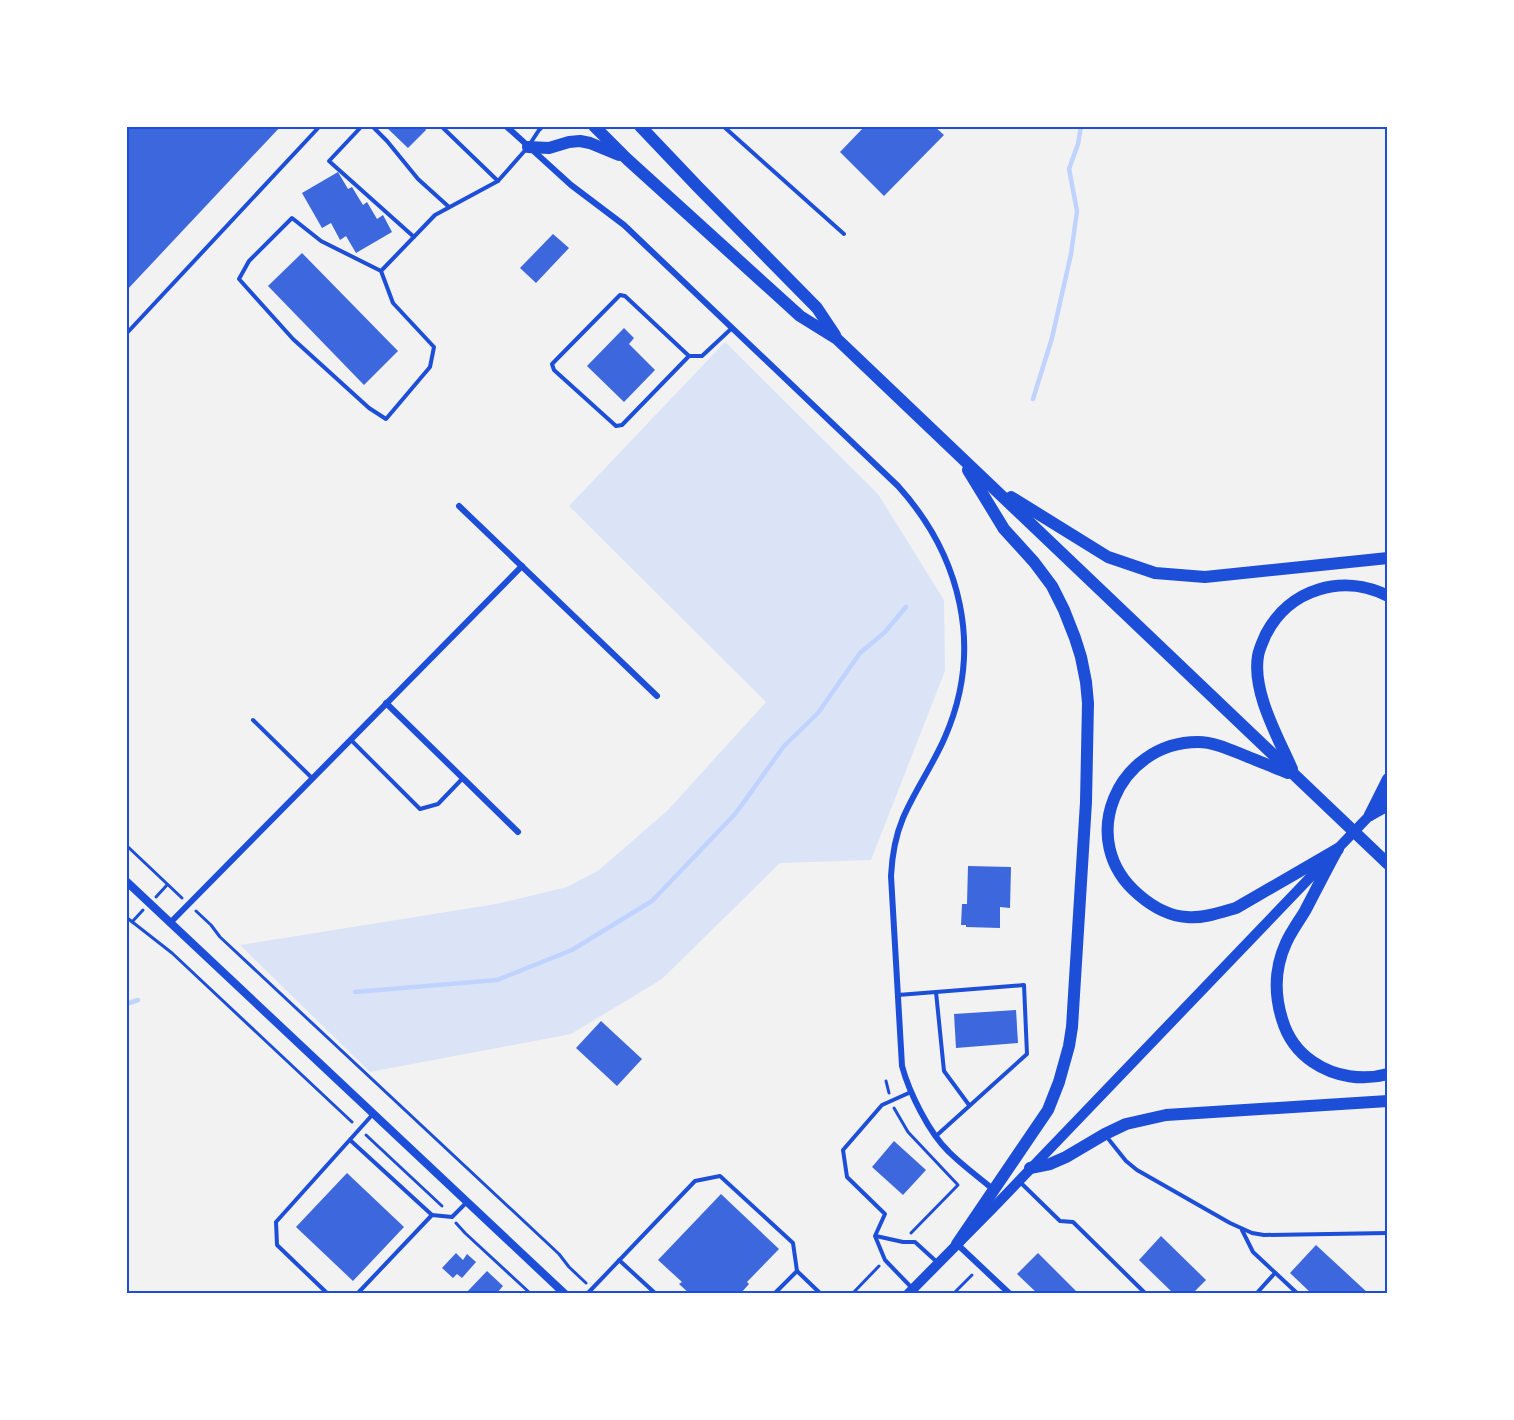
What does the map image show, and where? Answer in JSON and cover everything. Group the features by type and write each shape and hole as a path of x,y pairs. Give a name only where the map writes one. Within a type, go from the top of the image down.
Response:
{"highway":[{"path":"594,126 627,159 800,316 837,339 1388,864"},
{"path":"640,126 817,308 837,339"},
{"path":"528,147 549,148 569,142 590,142 627,159"},
{"path":"957,1244 998,1194 1048,1110 1069,1046 1086,802 1088,704 1081,657 1064,610 1052,586 1004,529 958,454"},
{"path":"988,483 1108,557 1155,573 1205,577 1388,558"},
{"path":"1295,776 1265,709 1258,673 1258,656 1272,624 1294,601 1334,585 1356,585 1375,589 1388,596"},
{"path":"1295,776 1227,748 1200,741 1176,744 1150,755 1125,779 1115,795 1107,820 1110,850 1122,877 1149,904 1170,914 1189,918 1236,908 1338,849"},
{"path":"1370,815 1388,779"},
{"path":"1370,815 1388,805"},
{"path":"1338,849 1286,943 1277,971 1277,1003 1290,1038 1310,1060 1319,1066 1338,1074 1358,1078 1388,1074"},
{"path":"1030,1168 1050,1164 1066,1157 1126,1124 1166,1115 1388,1101"}],"main road":[{"path":"998,1194 1018,1181 1388,797"},
{"path":"911,1292 957,1244"}],"street":[{"path":"506,126 571,185 624,225 898,486 927,522 942,549 959,597 964,646 962,680 956,708 942,743 903,818 891,861 902,1066 911,1092 947,1151 998,1194"},
{"path":"459,506 657,696"},
{"path":"170,923 522,566"},
{"path":"386,703 518,832"},
{"path":"126,881 565,1294"},
{"path":"957,1244 1010,1294"}],"lane":[{"path":"126,334 320,126"},
{"path":"360,126 329,161 414,237"},
{"path":"372,126 418,179 449,207"},
{"path":"441,126 498,181"},
{"path":"381,271 435,215 498,181 543,126"},
{"path":"723,126 844,234"},
{"path":"292,218 321,241 381,271 393,303 434,347 430,367 386,419 369,408 293,339 239,279 249,261 292,218"},
{"path":"689,356 622,425 616,426 554,370 552,364 620,296 625,296 689,356 702,356 732,328"},
{"path":"253,720 312,778"},
{"path":"350,739 420,808 438,804 463,778"},
{"path":"898,996 1024,985 1027,1054 936,1136"},
{"path":"936,992 944,1071 969,1106"},
{"path":"911,1092 882,1105 843,1150 847,1178 885,1214 875,1236 885,1260 911,1292"},
{"path":"328,1294 276,1245 276,1222 374,1114"},
{"path":"1105,1134 1126,1161 1137,1170 1252,1233 1264,1235 1388,1233"},
{"path":"350,1140 432,1215 452,1217 468,1202"},
{"path":"587,1294 694,1181 720,1176 793,1243 797,1271 821,1294"},
{"path":"1018,1181 1060,1221 1072,1222 1146,1294"},
{"path":"357,1294 432,1215"},
{"path":"1242,1229 1253,1252 1298,1294"},
{"path":"875,1236 915,1242 938,1263"},
{"path":"619,1260 656,1294"},
{"path":"774,1294 797,1271"},
{"path":"1256,1294 1275,1273"}],"path":[{"path":"126,845 211,925 220,938 593,1288"},
{"path":"126,917 172,953 439,1202 465,1233 531,1294"},
{"path":"886,1081 893,1106 908,1132 958,1185 903,1242"},
{"path":"852,1294 885,1260"},
{"path":"953,1294 972,1275"}],"shaded area":[{"path":"725,342 878,494 944,600 945,671 871,860 780,863 662,979 571,1034 370,1072 240,945 496,904 567,887 599,870 668,810 766,702 569,506"}],"building":[{"path":"126,126 281,126 126,291"},
{"path":"385,126 427,126 426,130 408,148"},
{"path":"865,126 934,126 944,135 884,196 840,152"},
{"path":"338,172 348,189 352,187 363,205 367,202 377,219 383,215 392,232 356,253 346,236 340,240 331,223 322,228 302,193"},
{"path":"553,234 569,248 536,283 520,268"},
{"path":"302,253 398,351 364,385 268,286"},
{"path":"624,328 634,338 629,344 655,370 624,402 587,366"},
{"path":"968,866 1011,867 1010,908 1000,907 1000,928 961,925 962,904 967,904"},
{"path":"1016,1010 1018,1043 956,1048 954,1014"},
{"path":"601,1021 642,1059 617,1086 576,1048"},
{"path":"894,1141 926,1170 903,1195 872,1167"},
{"path":"347,1173 404,1227 353,1281 296,1227"},
{"path":"721,1194 779,1249 747,1282 749,1284 740,1294 690,1294 679,1284 682,1282 658,1260"},
{"path":"1161,1236 1206,1280 1192,1294 1174,1294 1139,1260"},
{"path":"1316,1245 1369,1294 1312,1294 1290,1273"},
{"path":"456,1253 463,1260 467,1254 476,1262 462,1278 457,1274 453,1278 442,1268"},
{"path":"1038,1253 1079,1294 1038,1294 1017,1274"},
{"path":"487,1271 503,1286 496,1294 465,1294"}],"waterway":[{"path":"1033,399 1052,338 1071,254 1077,211 1069,169 1078,144 1081,126"},
{"path":"355,992 497,980 572,950 652,901 736,813 784,746 818,713 860,653 885,632 906,607"},
{"path":"126,1004 138,1000"}]}
